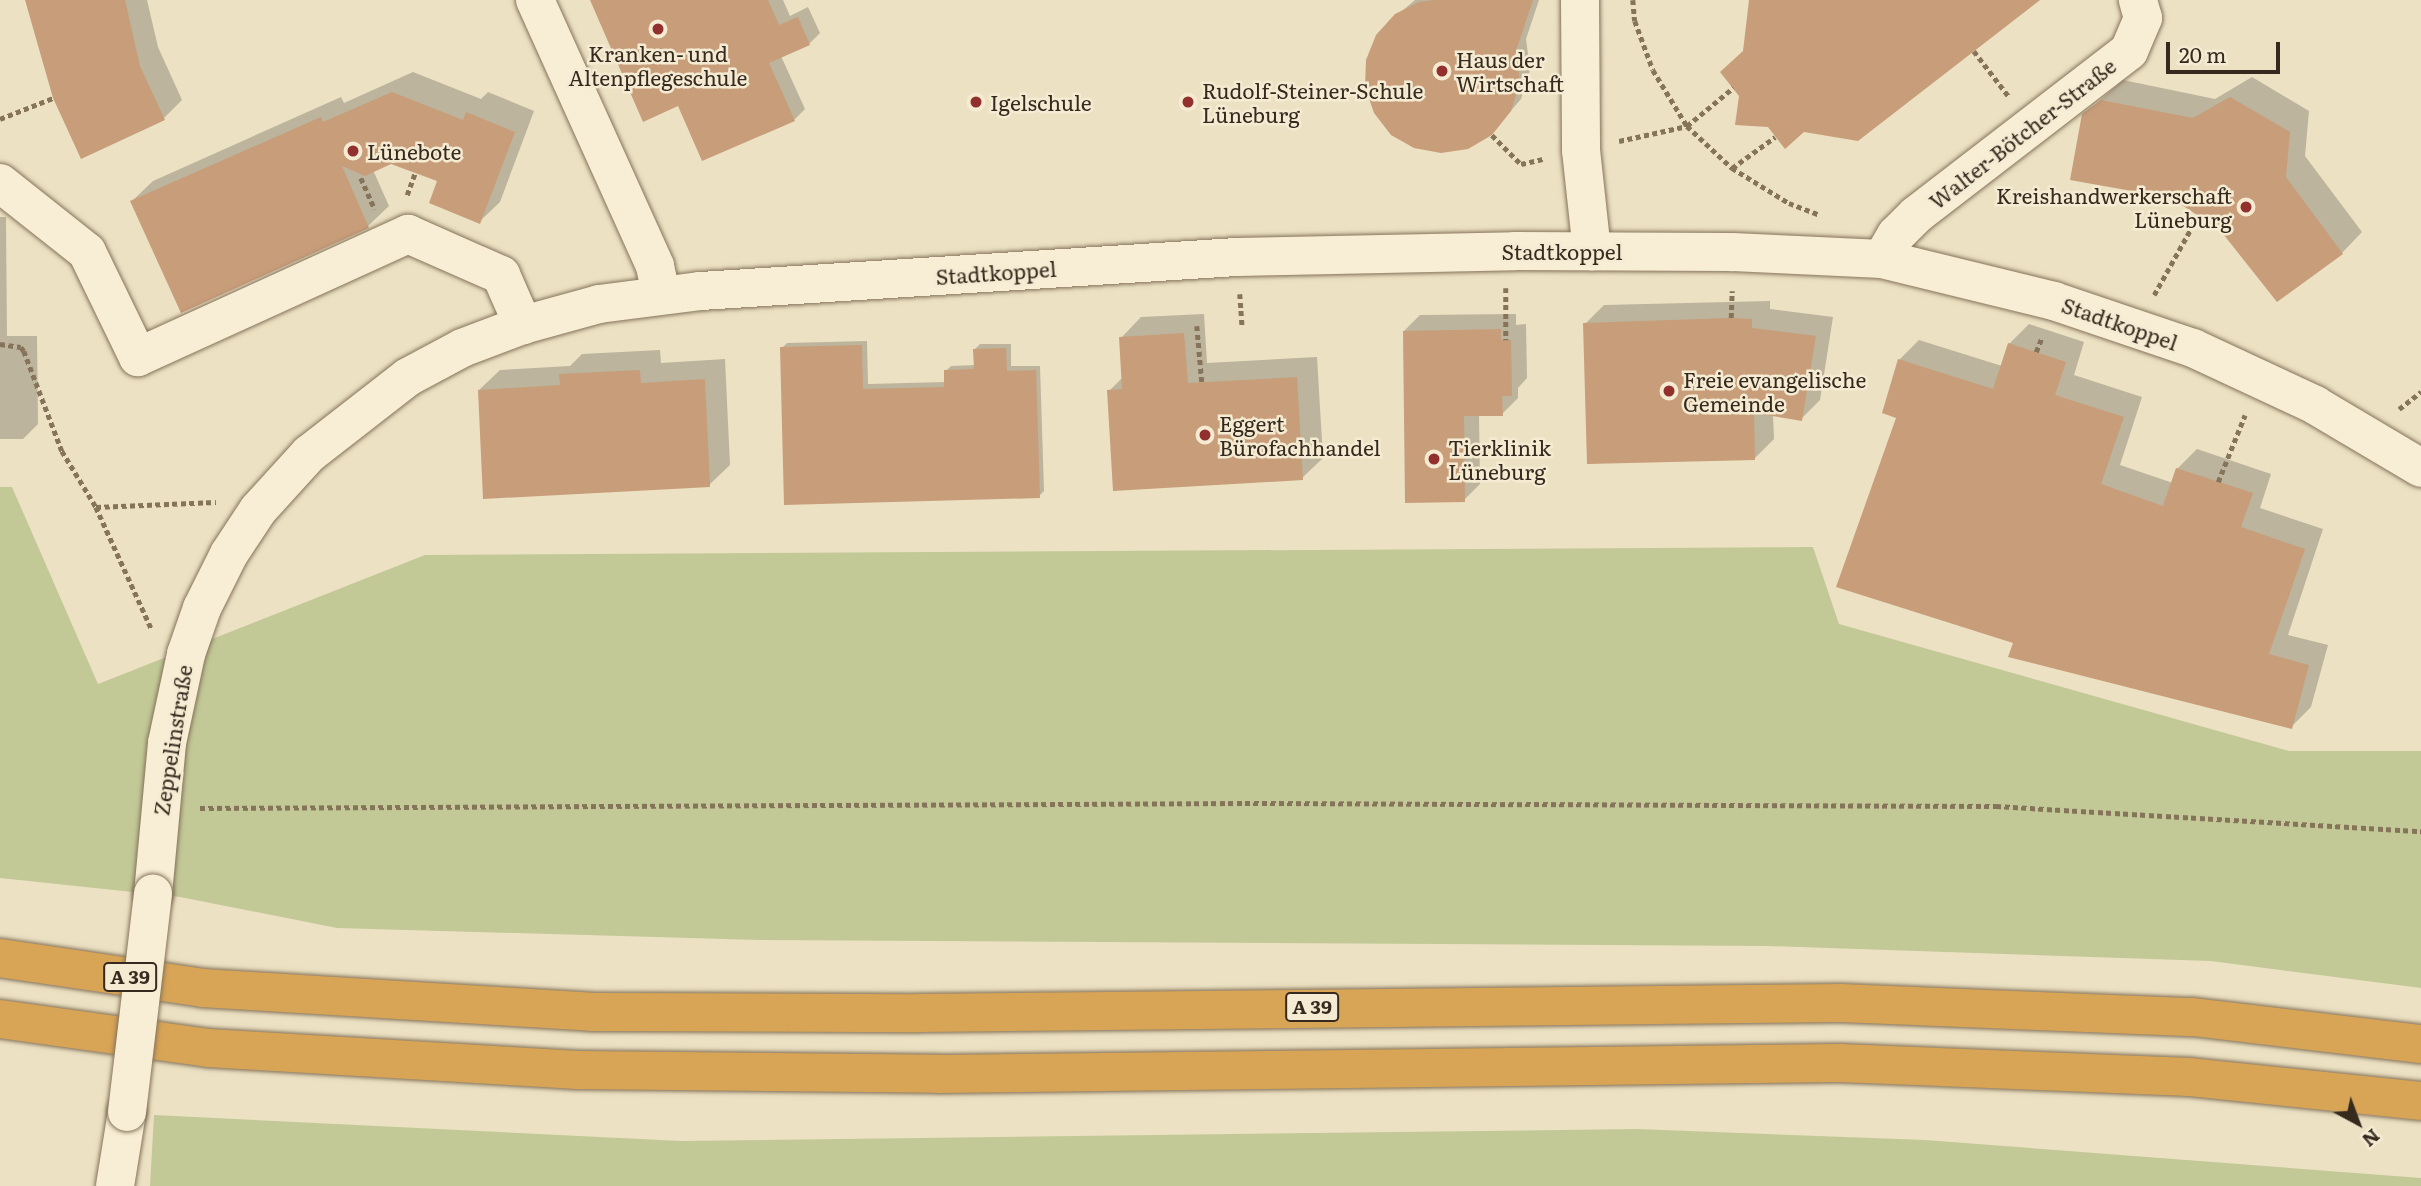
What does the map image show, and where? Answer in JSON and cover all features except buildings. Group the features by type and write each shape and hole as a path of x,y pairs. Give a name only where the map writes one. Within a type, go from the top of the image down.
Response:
{"highway":[{"name":"A 39","path":"0,958 202,988 590,1012 919,1013 1840,1003 2193,1017 2421,1044"},
{"path":"0,1020 208,1048 577,1070 939,1074 1839,1063 2190,1077 2421,1101"}],"street":[{"path":"535,0 654,266 661,295"},
{"path":"1580,0 1581,150 1592,251"},
{"name":"Walter-Bötcher-Straße","path":"1882,259 1896,235 1916,215 2129,51 2143,18 2138,0"},
{"path":"0,183 87,253 138,357 408,234 501,275 523,325"},
{"name":"Stadtkoppel","path":"408,377 462,348 523,325 599,304 661,295 1237,257 1506,251 1734,252 1882,259 2054,301 2193,348 2261,377 2384,443 2421,468"},
{"name":"Zeppelinstraße","path":"115,1186 127,1112 161,809 178,685 202,608 229,554 258,510 309,454 408,377"}],"path":[{"path":"1974,51 2032,127"},
{"path":"0,119 53,98"},
{"path":"1732,168 1775,136"},
{"path":"2153,297 2198,216"},
{"path":"1506,251 1506,340"},
{"path":"1197,326 1202,382"},
{"path":"0,344 24,351 62,451 96,508 178,685"},
{"path":"2218,482 2261,377"},
{"path":"2399,410 2421,392"},
{"path":"96,508 214,502 258,510"},
{"path":"161,809 1232,803 1996,806 2421,831"}],"green space":[{"path":"0,487 12,487 98,684 425,555 1813,547 1839,624 2289,751 2421,751 2421,988 2211,961 1767,946 759,940 337,928 180,897 0,878"},
{"path":"154,1115 681,1141 1637,1129 1925,1140 2421,1178 2421,1186 150,1186"}],"place":[{"name":"Kranken- und Altenpflegeschule","path":"658,29"},
{"name":"Haus der Wirtschaft","path":"1442,71"},
{"name":"Igelschule","path":"976,102"},
{"name":"Rudolf-Steiner-Schule Lüneburg","path":"1188,102"},
{"name":"Lünebote","path":"353,151"},
{"name":"Kreishandwerkerschaft Lüneburg","path":"2246,207"},
{"name":"Freie evangelische Gemeinde","path":"1669,391"},
{"name":"Eggert Bürofachhandel","path":"1205,435"},
{"name":"Tierklinik Lüneburg","path":"1434,459"}]}
